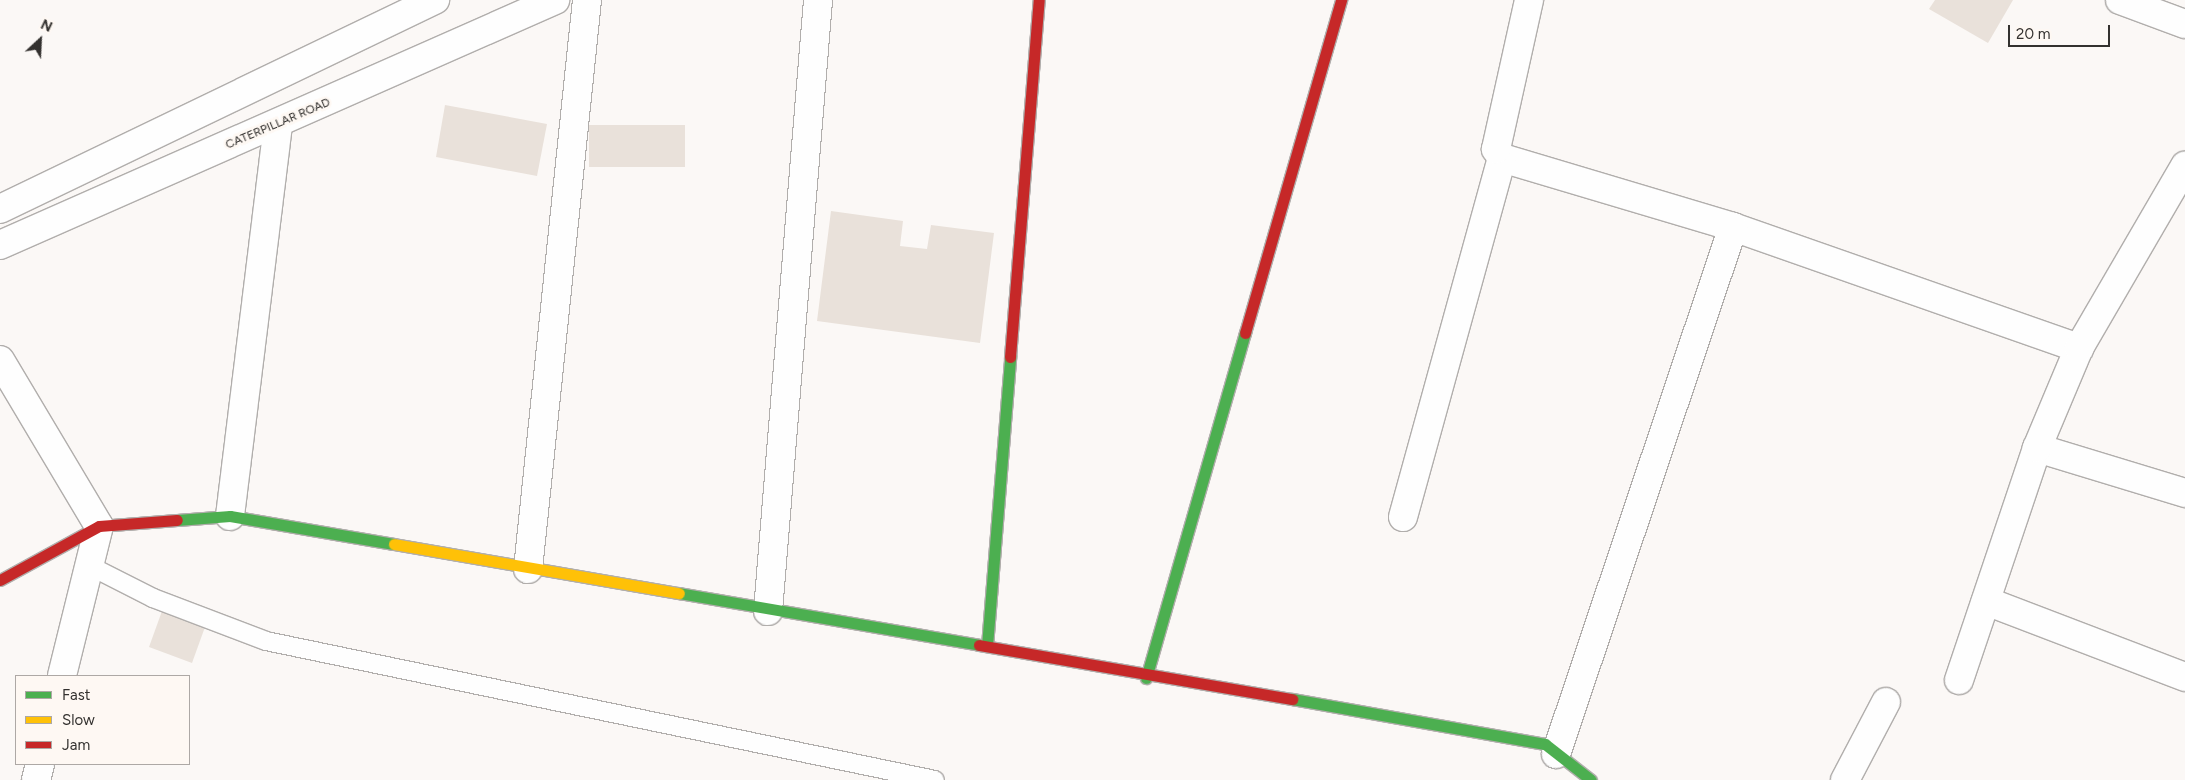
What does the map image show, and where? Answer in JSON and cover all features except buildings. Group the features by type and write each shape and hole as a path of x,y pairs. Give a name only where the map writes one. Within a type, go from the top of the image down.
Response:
{"street":[{"path":"0,209 435,0"},
{"name":"CATERPILLAR ROAD","path":"0,245 278,124 555,0"},
{"path":"528,569 587,0"},
{"path":"768,611 818,0"},
{"path":"987,646 1039,0"},
{"path":"1146,678 1341,0"},
{"path":"1530,0 1496,149 1502,158 1733,228 2079,348"},
{"path":"2120,0 2185,24"},
{"path":"230,516 278,124"},
{"path":"1403,517 1502,158"},
{"path":"1959,680 2037,448 2079,348 2178,197 2185,166"},
{"path":"1556,754 1733,228"},
{"path":"0,360 99,526 62,675"},
{"path":"2037,448 2185,493"},
{"path":"0,580 99,526 230,516 768,611 987,646 1146,678 1512,737 1545,744 1582,778"},
{"path":"1986,601 2185,677"},
{"path":"1845,780 1886,702"},
{"path":"36,780 40,765"}],"lane":[{"path":"90,566 153,598 266,641 935,780"}],"traffic: fast":[{"path":"1146,678 1245,333"},
{"path":"987,646 1010,357"},
{"path":"177,520 230,516 394,544"},
{"path":"679,593 979,645"},
{"path":"1292,699 1545,744 1591,780"}],"traffic: slow":[{"path":"394,544 679,593"}],"traffic: jam":[{"path":"1010,357 1039,0"},
{"path":"1245,333 1341,0"},
{"path":"0,580 99,526 177,520"},
{"path":"979,645 1292,699"}]}
